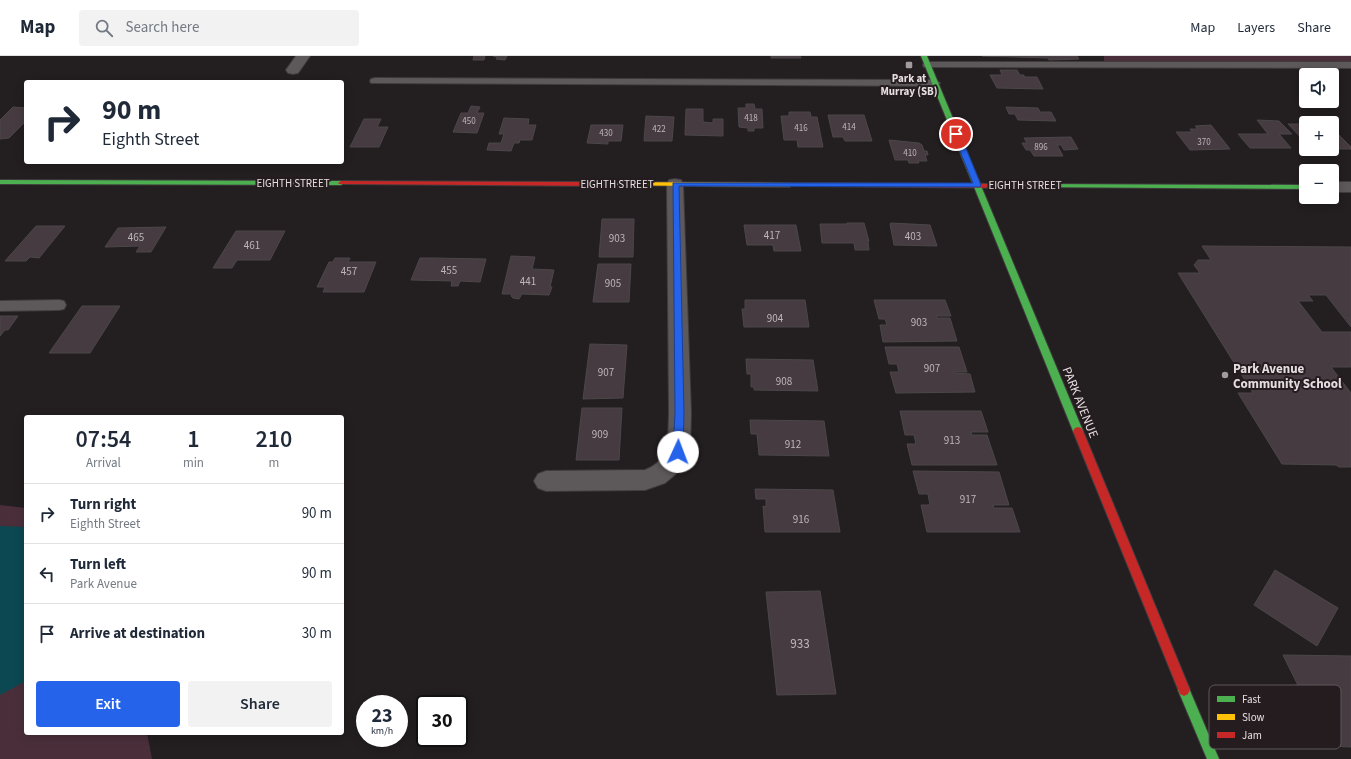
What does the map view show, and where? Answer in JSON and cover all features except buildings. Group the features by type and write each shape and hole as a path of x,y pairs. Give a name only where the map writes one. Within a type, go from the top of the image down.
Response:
{"street":[{"path":"293,70 303,56"},
{"name":"PARK AVENUE","path":"926,61 1213,759"},
{"name":"EIGHTH STREET","path":"0,182 1299,187"},
{"path":"546,481 645,480 657,476 676,458 678,452 680,413 675,184"},
{"path":"1339,187 1351,187"}],"lane":[{"path":"926,61 1351,65"},
{"path":"375,81 935,83"},
{"path":"0,306 59,305"}],"shaded area":[{"path":"1104,56 1351,56 1351,61 1104,61"},
{"path":"0,505 24,508 24,735 147,735 152,759 0,759"}],"water":[{"path":"0,526 24,527 24,682 0,695"}],"traffic: fast":[{"path":"924,56 1078,431"},
{"path":"0,182 341,183"},
{"path":"1032,186 1299,187"},
{"path":"1184,690 1213,759"}],"traffic: slow":[{"path":"601,184 790,185"}],"traffic: jam":[{"path":"341,183 601,184"},
{"path":"790,185 1032,186"},
{"path":"1078,431 1184,690"}],"place":[{"name":"Park at Murray (SB)","path":"909,65"},
{"name":"Park Avenue Community School","path":"1225,375"}],"route":[{"path":"678,452 680,413 675,184 977,185 956,134"}]}
